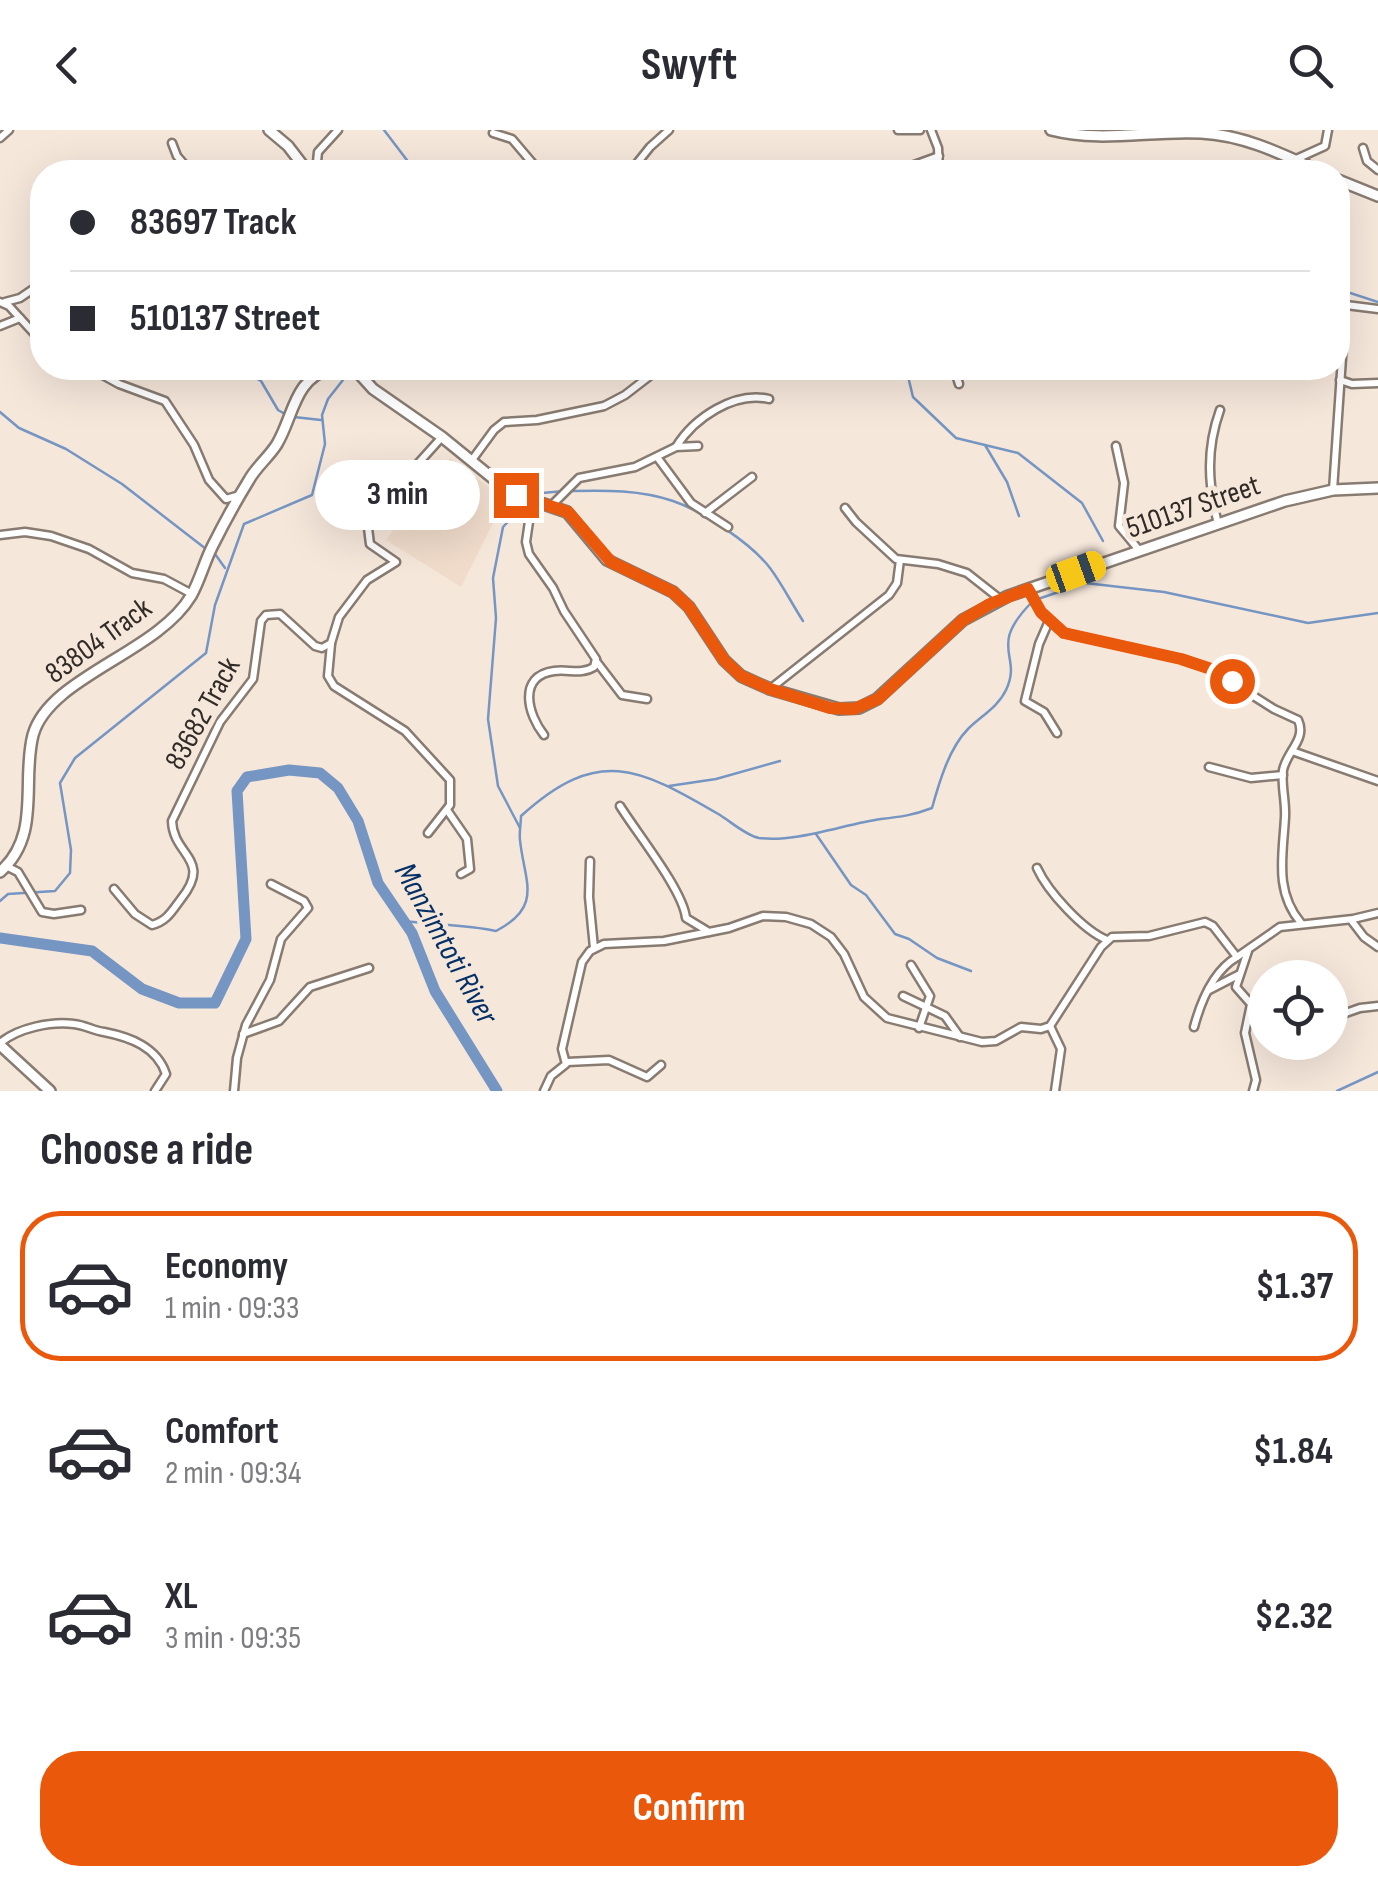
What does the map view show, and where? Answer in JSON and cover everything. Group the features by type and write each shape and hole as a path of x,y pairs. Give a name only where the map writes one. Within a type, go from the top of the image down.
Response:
{"street":[{"path":"0,138 9,130"},
{"path":"269,130 299,160"},
{"path":"317,160 318,152 338,130"},
{"path":"640,160 669,130"},
{"path":"898,130 920,130"},
{"path":"932,130 938,160"},
{"path":"1052,130 1090,137 1228,133 1294,160 1325,146 1328,130"},
{"path":"492,133 513,140 530,160"},
{"path":"172,143 180,160"},
{"path":"1364,148 1366,161 1378,170"},
{"path":"927,160 938,156"},
{"path":"1350,185 1378,196"},
{"path":"2,302 30,292"},
{"path":"2,302 30,329"},
{"path":"1350,306 1378,309"},
{"path":"0,326 20,318"},
{"path":"112,380 165,401 232,514"},
{"name":"83804 Track","path":"3,869 23,837 31,745 39,720 54,701 158,632 192,594 214,542 251,476 275,448 298,394 311,380"},
{"name":"510137 Street","path":"365,380 512,493 552,505 572,516 611,562 679,597 741,676 830,708 863,707 890,690 963,620 1000,600 1285,501 1333,490 1378,488"},
{"path":"472,460 504,422 537,420 604,406 644,380"},
{"path":"958,380 959,384"},
{"path":"1333,490 1340,380 1352,384 1378,383"},
{"path":"676,448 694,424 728,404 750,396 769,399"},
{"path":"1218,524 1208,472 1220,410"},
{"path":"428,832 447,810 452,787 440,766 404,732 330,681 331,643 339,617 368,580 396,562 370,544 366,520 442,437"},
{"path":"552,505 579,478 626,470 676,448 698,446"},
{"path":"1116,446 1124,484 1119,526 1139,550"},
{"path":"657,456 691,503 728,527"},
{"path":"705,513 752,477"},
{"path":"226,499 241,495"},
{"path":"532,501 526,534 528,551 566,615 586,639 596,661 622,694 647,699"},
{"path":"845,508 869,535 900,560 938,564 967,573 1000,600"},
{"path":"0,535 26,532 51,536 88,549 132,573 164,578 192,594"},
{"path":"770,689 889,595 897,583 900,560"},
{"path":"1028,589 1048,621 1070,635 1181,659 1218,672 1266,705 1298,720 1301,735 1283,775 1282,876 1288,904 1302,924"},
{"name":"83682 Track","path":"114,889 136,914 152,925 165,920 191,886 193,862 174,833 172,821 220,722 253,679 261,622 266,615 280,614 315,646 322,648 331,643"},
{"path":"1048,621 1024,700 1041,710 1057,733"},
{"path":"544,735 529,710 530,689 536,680 548,672 586,672 596,661"},
{"path":"1292,750 1378,781"},
{"path":"1208,767 1251,778 1283,775"},
{"path":"620,806 684,906 686,918 709,932"},
{"path":"447,810 469,844 470,868 461,874"},
{"path":"590,861 594,948"},
{"path":"1037,868 1075,918 1107,940"},
{"path":"3,869 18,872 42,912 81,910"},
{"path":"234,1091 244,1034 270,980 281,939 308,908 304,901 271,884"},
{"path":"1194,1027 1220,968 1278,928 1378,913"},
{"path":"566,1062 562,1050 582,962 594,948 664,941 756,917 795,919 823,930 844,954 870,1005 883,1016 961,1038 992,1042 1021,1027 1050,1026 1107,940 1116,936 1149,936 1205,922 1213,926 1237,958"},
{"path":"1350,920 1378,948"},
{"path":"1249,950 1237,990 1250,1004 1244,1033 1256,1080 1253,1091"},
{"path":"911,965 928,991 928,1006 920,1028"},
{"path":"244,1034 279,1021 310,987 369,968"},
{"path":"1209,990 1239,974"},
{"path":"904,996 949,1020 961,1038"},
{"path":"1348,1012 1378,1006"},
{"path":"50,1091 0,1044 13,1033 77,1024 123,1034 145,1047 164,1068 166,1074 156,1091"},
{"path":"1050,1026 1061,1048 1056,1091"},
{"path":"544,1091 551,1076 566,1062 609,1060 647,1077 662,1065"}],"shaded area":[{"path":"450,458 505,499 461,587 386,540"}],"waterway":[{"path":"384,130 407,160"},
{"path":"1350,293 1378,302"},
{"path":"259,380 278,410 285,414"},
{"path":"0,901 8,894 55,891 70,873 71,850 60,783 75,758 206,653 215,605 244,524 312,495 325,444 322,415 328,399 343,380"},
{"path":"909,380 913,397 956,438 1018,453 1082,503 1103,541"},
{"path":"0,412 19,428 66,449 122,484 206,549"},
{"path":"294,417 321,420"},
{"path":"985,445 1007,482 1019,516"},
{"path":"531,494 564,491"},
{"path":"572,491 648,495 698,512 762,558 803,621"},
{"path":"520,828 498,786 488,719 496,618 493,578 503,527 524,505"},
{"path":"215,554 225,568"},
{"path":"1038,599 1085,583 1164,592 1308,623 1378,613"},
{"path":"404,921 496,931 511,922 521,912 528,891 520,840 521,816 548,794 596,772 619,771 665,785 759,838 804,836 932,808 955,746 1006,690 1011,668 1008,641 1018,618 1031,603"},
{"path":"669,786 716,779 780,761"},
{"name":"Manzimtoti River","path":"0,938 92,951 142,989 179,1003 215,1003 246,939 237,791 247,777 289,770 320,773 338,788 358,821 378,883 412,933 435,991 497,1091"},
{"path":"816,834 851,885 866,895 895,934 937,958 971,971"},
{"path":"1337,1091 1378,1072"}],"route":[{"path":"516,495 568,512 611,562 673,592 689,607 724,660 741,676 820,705 854,709 872,703 963,620 1028,589 1041,612 1064,633 1181,659 1232,681"}]}
